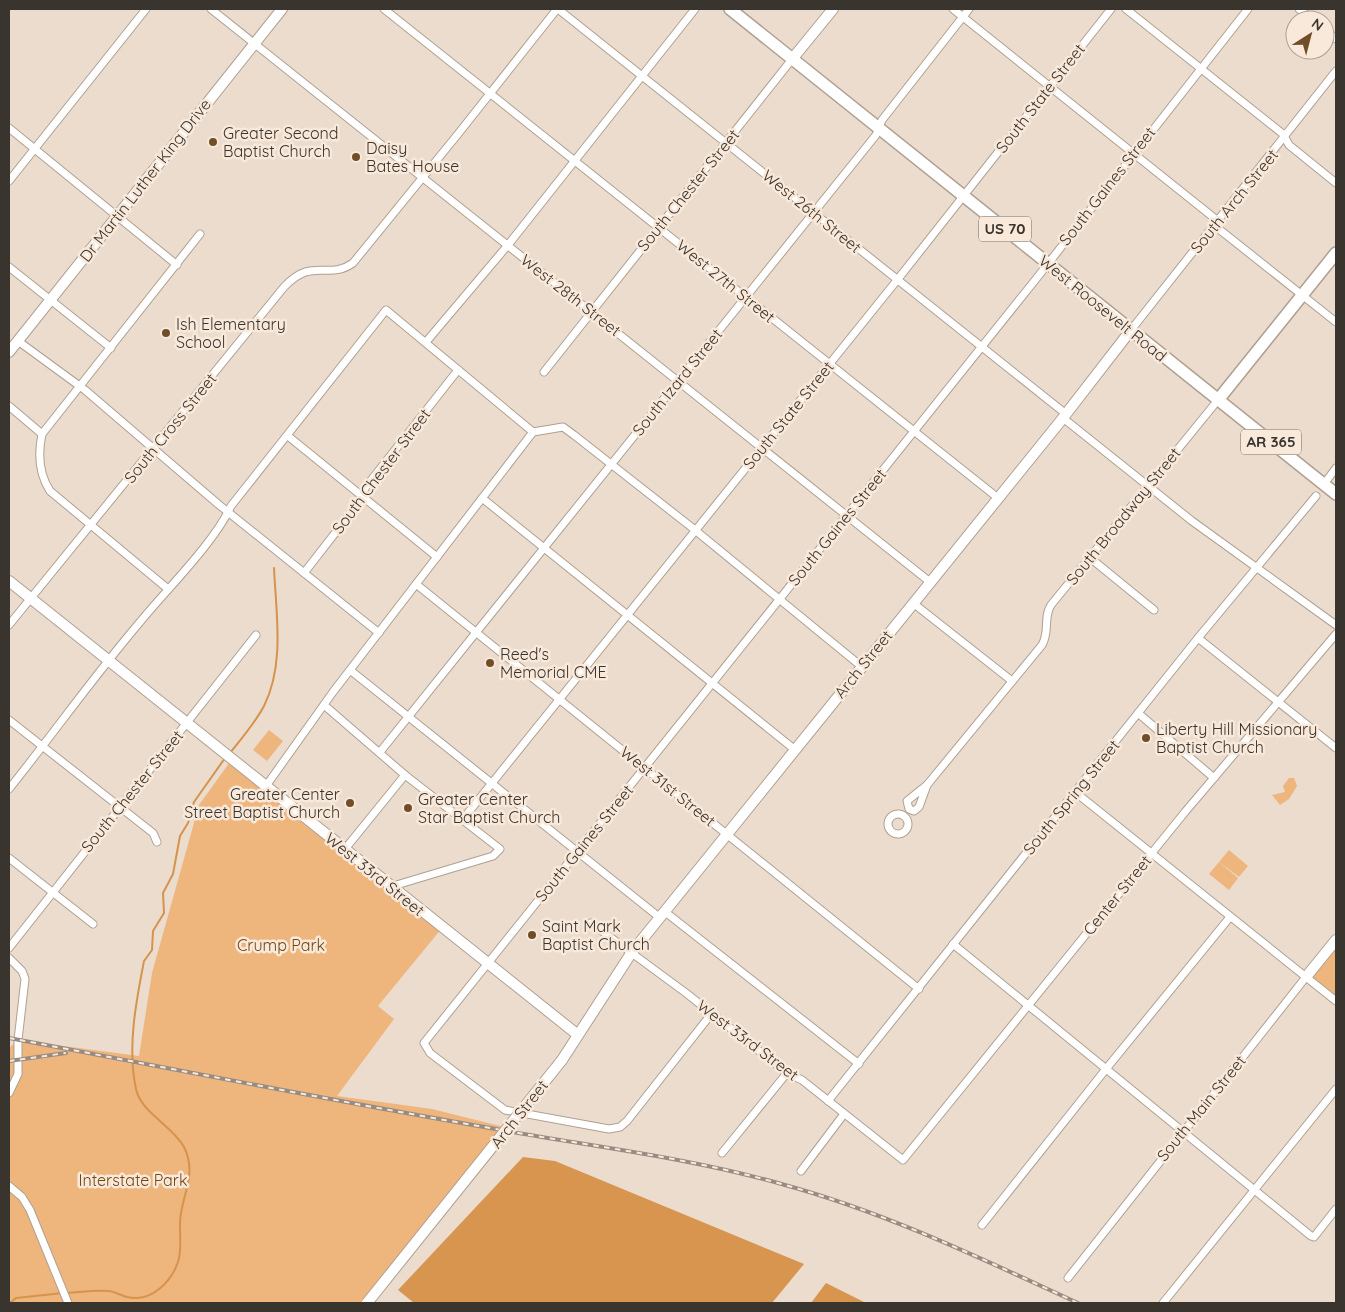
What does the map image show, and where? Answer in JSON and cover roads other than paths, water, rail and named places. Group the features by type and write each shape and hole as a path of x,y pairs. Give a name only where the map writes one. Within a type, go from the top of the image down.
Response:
{"main road":[{"name":"Dr Martin Luther King Drive","path":"9,352 282,9"},
{"name":"West Roosevelt Road","path":"730,9 1336,494"},
{"name":"South Chester Street","path":"793,58 833,9"},
{"name":"South Broadway Street","path":"1218,400 1336,253"},
{"name":"Arch Street","path":"367,1303 562,1060 632,952 1064,416 1131,330"},
{"name":"West 33rd Street","path":"9,581 578,1035"},
{"name":"South Main Street","path":"1306,977 1336,940"}],"street":[{"path":"9,181 146,9"},
{"name":"West 28th Street","path":"211,9 930,582"},
{"name":"West 27th Street","path":"384,9 491,94 509,111 659,226 998,498"},
{"name":"South Cross Street","path":"9,625 292,279 304,271 341,269 352,263 491,94 558,9"},
{"name":"West 26th Street","path":"558,9 898,279 1148,485 1255,567 1336,625"},
{"path":"426,342 508,245 696,9"},
{"path":"953,9 1133,153 1336,322"},
{"name":"South Izard Street","path":"380,752 876,135 882,120 969,9"},
{"name":"South State Street","path":"463,819 898,279 1111,9"},
{"path":"1126,9 1283,134 1289,145 1336,183"},
{"name":"South Gaines Street","path":"712,1013 627,1121 618,1128 603,1129 505,1110 436,1058 424,1042 982,347 1248,9"},
{"name":"South Chester Street","path":"544,372 793,58"},
{"name":"South Arch Street","path":"1131,330 1336,71"},
{"path":"9,128 178,265"},
{"path":"168,588 91,524 55,497 44,483 40,459 42,434 178,265 200,234"},
{"path":"9,267 111,348"},
{"path":"9,789 108,660 168,588 386,310 533,432"},
{"path":"18,340 80,388 228,512 378,633"},
{"name":"South Chester Street","path":"304,573 363,497 365,488 458,370"},
{"name":"South Broadway Street","path":"927,785 919,807 914,811 906,812 907,801 927,785 1045,641 1047,611 1218,400"},
{"path":"9,406 42,434"},
{"path":"266,786 350,670 533,432 563,428 696,530 861,666"},
{"path":"288,436 437,557"},
{"path":"1324,484 1336,468"},
{"name":"South Spring Street","path":"828,1101 1255,567 1316,496"},
{"path":"482,498 794,749"},
{"path":"1089,557 1154,610"},
{"name":"West 31st Street","path":"416,584 919,989"},
{"path":"913,603 1012,681"},
{"name":"Center Street","path":"903,1160 1152,853 1336,634"},
{"name":"South Chester Street","path":"9,948 256,635"},
{"path":"1198,638 1336,748"},
{"path":"350,670 578,851 859,1064"},
{"path":"324,705 405,775 500,849 492,856 393,886"},
{"path":"1138,713 1214,778"},
{"path":"9,720 120,806 152,833 158,842"},
{"path":"345,849 405,775"},
{"path":"1075,792 1336,1001"},
{"path":"9,858 93,924"},
{"path":"982,1225 1106,1069 1230,918"},
{"name":"West 33rd Street","path":"591,923 712,1013 786,1073 802,1080 903,1160"},
{"path":"953,944 1029,1004 1254,1191 1314,1237 1336,1209"},
{"path":"9,958 22,971 25,979 18,1040 18,1074 9,1093"},
{"name":"South Main Street","path":"1068,1278 1182,1131 1306,977"},
{"path":"722,1153 786,1073"},
{"path":"1163,1303 1336,1089"},
{"path":"801,1171 844,1114"},
{"path":"9,1186 22,1198 30,1210 68,1303"}],"waterway":[{"path":"230,753 264,706 271,690 275,673 278,638 274,568"},
{"path":"68,1293 109,1291 127,1297 144,1297 152,1294 165,1283 178,1262 180,1219 188,1180 189,1164 184,1147 179,1139 150,1112 139,1098 133,1073 132,1041 144,961 152,950 153,931 164,913 163,893 173,874 180,836 188,823 194,802 225,758"},
{"path":"10,1303 16,1298 63,1293"}],"railway":[{"path":"9,1038 369,1106 675,1159 748,1175 823,1196 897,1223 1078,1303"},
{"path":"9,1061 66,1053"}],"place":[{"name":"Greater Second Baptist Church","path":"213,142"},
{"name":"Daisy Bates House","path":"356,157"},
{"name":"Ish Elementary School","path":"166,333"},
{"name":"Reed's Memorial CME","path":"490,663"},
{"name":"Liberty Hill Missionary Baptist Church","path":"1146,738"},
{"name":"Greater Center Street Baptist Church","path":"350,803"},
{"name":"Greater Center Star Baptist Church","path":"408,808"},
{"name":"Saint Mark Baptist Church","path":"532,935"}],"park label":[{"name":"Crump Park","path":"281,945"},
{"name":"Interstate Park","path":"133,1180"}]}
